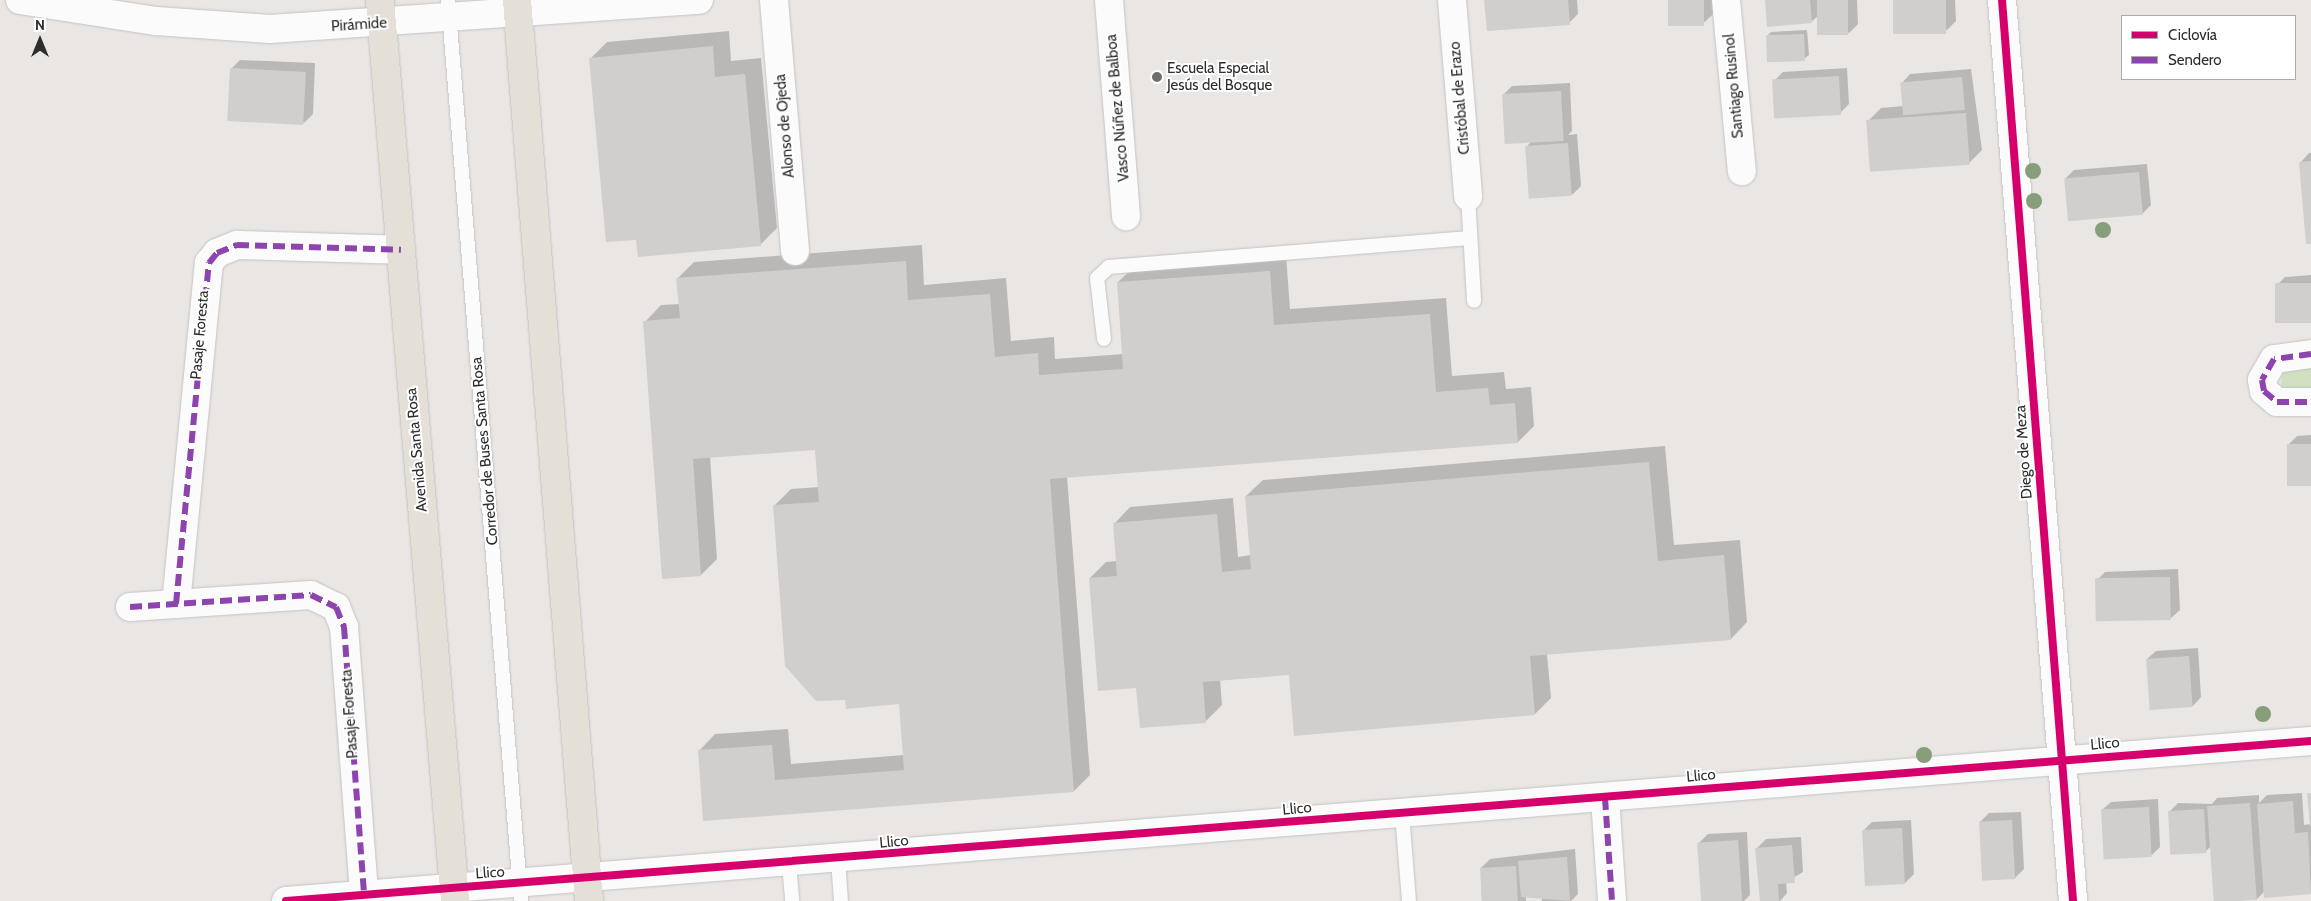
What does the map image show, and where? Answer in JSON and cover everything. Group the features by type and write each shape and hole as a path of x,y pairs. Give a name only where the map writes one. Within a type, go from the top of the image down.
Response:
{"main road":[{"path":"518,7 588,890"},
{"name":"Avenida Santa Rosa","path":"381,12 454,895"}],"street":[{"name":"Pirámide","path":"20,0 216,27 381,12 699,0"},
{"name":"Alonso de Ojeda","path":"774,0 795,251"},
{"name":"Vasco Núñez de Balboa","path":"1109,0 1126,216"},
{"name":"Cristóbal de Erazo","path":"1452,0 1468,196"},
{"name":"Santiago Rusinol","path":"1726,0 1742,172"},
{"name":"Diego de Meza","path":"2002,0 2073,901"},
{"name":"Pasaje Foresta","path":"176,604 209,263 217,253 237,245 401,250"},
{"path":"2311,354 2274,359 2262,380 2264,391 2277,402 2311,402"},
{"name":"Pasaje Foresta","path":"130,607 311,595 336,607 344,628 364,896"},
{"name":"Llico","path":"286,901 364,896 588,890 788,864 2311,741"},
{"path":"1604,798 1612,901"}],"lane":[{"name":"Corredor de Buses Santa Rosa","path":"449,9 521,893"},
{"path":"1468,196 1474,301"},
{"path":"1104,339 1098,278 1109,267 1469,238"},
{"path":"1402,814 1408,901"},
{"path":"838,860 841,901"},
{"path":"788,864 792,901"}],"green space":[{"path":"2311,366 2311,391 2281,389 2282,371"}],"building":[{"path":"1484,0 1568,0 1570,25 1487,31"},
{"path":"1668,0 1704,0 1704,26 1668,26"},
{"path":"1765,0 1810,0 1812,23 1767,27"},
{"path":"1817,0 1848,0 1848,35 1817,35"},
{"path":"1893,0 1946,0 1946,34 1893,34"},
{"path":"1804,34 1805,61 1767,62 1766,35"},
{"path":"713,46 715,77 745,74 761,246 638,257 636,240 606,242 589,58"},
{"path":"230,68 306,72 303,125 227,121"},
{"path":"1839,76 1841,115 1774,118 1772,80"},
{"path":"1962,77 1965,110 1903,115 1900,82"},
{"path":"1561,91 1564,141 1505,144 1502,94"},
{"path":"1966,113 1970,165 1870,172 1866,120"},
{"path":"1568,143 1572,196 1529,199 1525,146"},
{"path":"2311,161 2311,244 2306,244 2299,162"},
{"path":"2139,172 2143,215 2068,221 2064,179"},
{"path":"906,261 908,300 990,294 995,357 1038,353 1039,375 1123,369 1117,282 1270,271 1274,325 1430,314 1436,392 1488,388 1490,405 1515,403 1518,443 1050,479 1074,792 703,821 698,750 772,745 775,780 904,770 899,704 846,709 845,700 816,701 785,666 773,505 819,502 815,450 693,459 701,576 662,579 643,321 680,318 676,278"},
{"path":"2275,283 2311,283 2311,323 2275,323"},
{"path":"2287,444 2311,444 2311,486 2287,486"},
{"path":"1649,462 1658,561 1724,555 1731,640 1530,656 1535,715 1294,736 1289,675 1203,682 1206,723 1140,728 1136,688 1098,691 1089,578 1117,576 1113,523 1217,514 1222,572 1251,569 1245,496"},
{"path":"2170,577 2171,620 2096,621 2095,578"},
{"path":"2189,656 2193,707 2150,710 2146,659"},
{"path":"2307,793 2311,793 2311,826 2310,826"},
{"path":"2293,801 2295,833 2308,832 2311,894 2264,898 2257,804"},
{"path":"2250,803 2257,900 2214,901 2207,806"},
{"path":"2149,807 2152,857 2104,859 2101,810"},
{"path":"2204,809 2206,853 2170,855 2168,811"},
{"path":"2012,820 2015,879 1982,881 1979,822"},
{"path":"1902,828 1905,884 1865,886 1862,830"},
{"path":"1738,840 1742,901 1701,901 1697,843"},
{"path":"1792,845 1795,883 1778,884 1779,901 1760,901 1755,848"},
{"path":"1567,857 1570,901 1521,897 1518,861"},
{"path":"1516,866 1518,901 1482,901 1480,868"}],"marked path":[{"path":"176,604 209,263 217,253 237,245 401,250"},
{"path":"2311,354 2274,359 2262,380 2264,391 2277,402 2311,402"},
{"path":"130,607 311,595 336,607 344,627 364,895"},
{"path":"1605,798 1612,901"}],"cycle path":[{"path":"2002,0 2073,901"},
{"path":"286,901 2311,741"}],"place":[{"name":"Escuela Especial Jesús del Bosque","path":"1157,77"}]}
